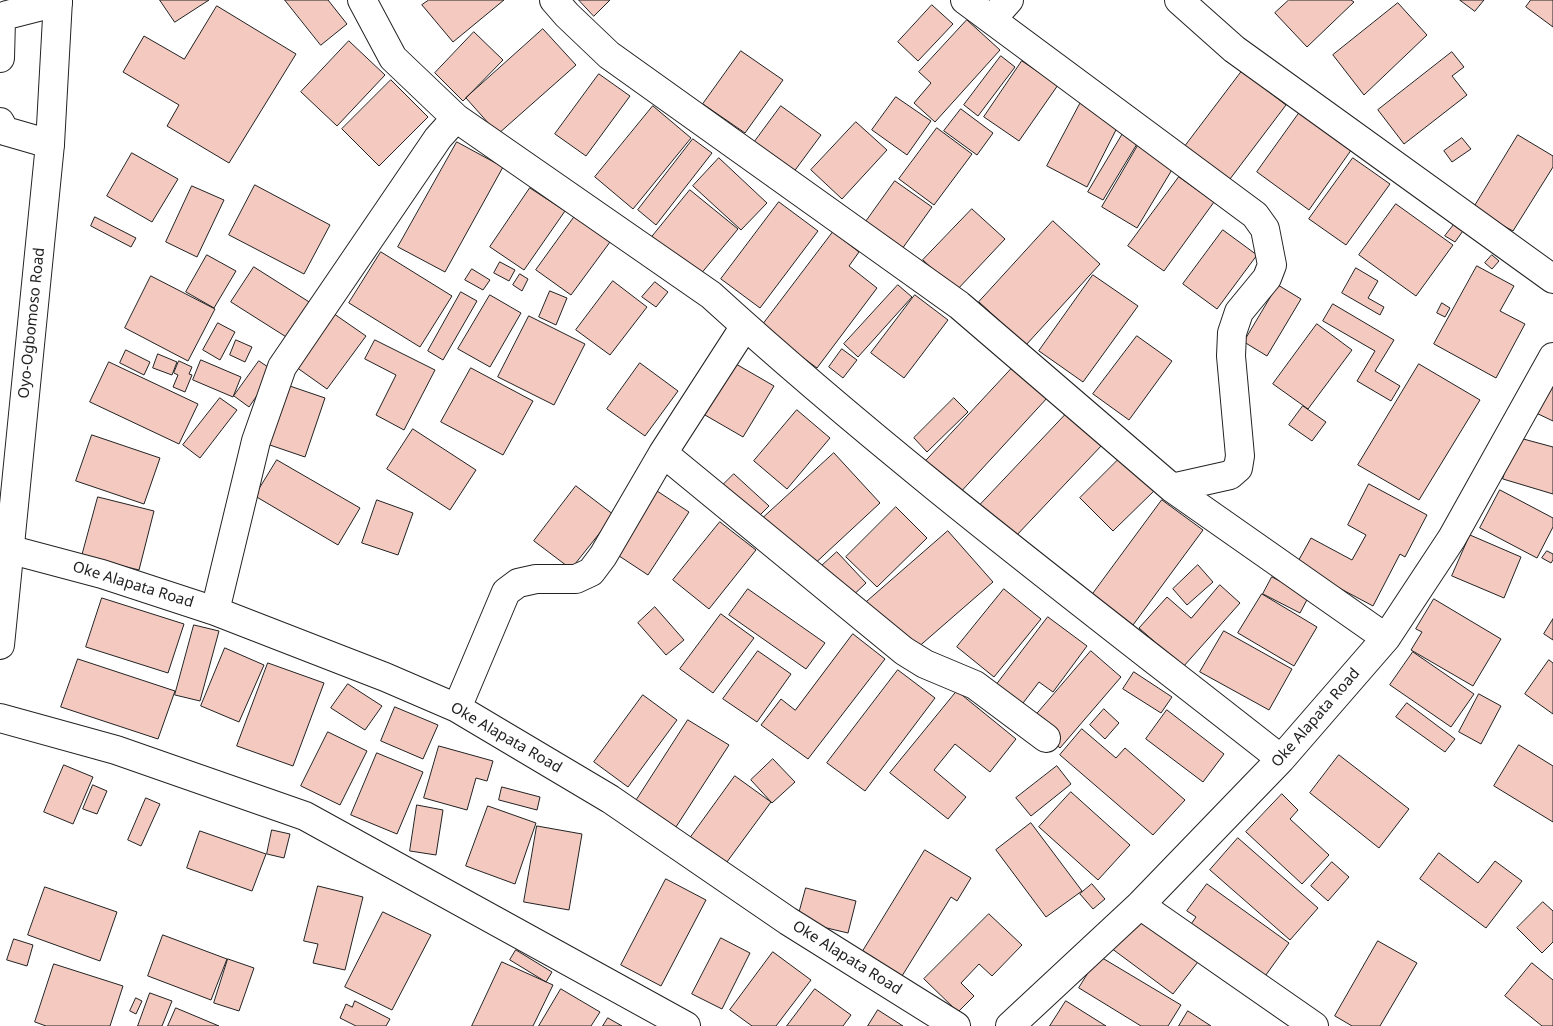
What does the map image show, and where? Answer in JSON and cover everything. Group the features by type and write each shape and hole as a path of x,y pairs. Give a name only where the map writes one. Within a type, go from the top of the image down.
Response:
{"main road":[{"path":"362,0 393,58 456,118 711,295 930,483 1281,759"},
{"path":"554,0 609,55 959,305 1172,488 1386,638"},
{"path":"965,0 1001,9 1255,215 1266,229 1272,265 1267,278 1239,312 1232,333 1231,356 1240,456 1238,468 1230,475 1172,488"},
{"path":"1179,0 1234,49 1553,280"},
{"path":"0,58 1,20 7,15 58,1"},
{"name":"Oyo-Ogbomoso Road","path":"0,645 8,549 50,144 58,1"},
{"path":"215,611 256,441 282,367 438,138 456,118"},
{"path":"0,122 5,131 50,144"},
{"path":"457,708 506,592 518,583 536,579 576,579 591,572 603,556 662,453 745,326"},
{"name":"Oke Alapata Road","path":"1010,1026 1140,905 1281,759 1386,638 1452,538 1553,357"},
{"path":"662,453 904,651 925,664 975,685 1046,738"},
{"name":"Oke Alapata Road","path":"8,549 102,574 215,611 385,676 457,708 610,799 788,921 956,1026"},
{"path":"0,718 116,750 305,816 686,1026"},
{"path":"1140,905 1314,1026"}],"building":[{"path":"160,0 209,0 175,22"},
{"path":"285,0 328,0 347,24 321,45"},
{"path":"429,0 504,0 453,42 422,5"},
{"path":"579,0 610,0 594,16"},
{"path":"1289,0 1351,0 1354,2 1307,47 1275,13"},
{"path":"1460,0 1484,0 1475,11"},
{"path":"1531,0 1553,0 1553,27 1526,7"},
{"path":"1398,3 1427,35 1364,95 1333,55"},
{"path":"932,5 953,24 918,61 898,42"},
{"path":"217,6 296,54 229,163 167,126 179,105 123,72 144,36 184,59"},
{"path":"967,20 1000,50 935,122 914,103 931,83 919,72"},
{"path":"543,29 576,65 498,134 466,98"},
{"path":"474,32 503,60 463,101 435,73"},
{"path":"349,41 385,75 337,126 301,92"},
{"path":"741,51 783,80 745,133 703,104"},
{"path":"1452,52 1464,67 1452,76 1467,95 1404,144 1378,110"},
{"path":"1001,56 1015,67 978,116 964,105"},
{"path":"1022,61 1058,85 1019,141 984,117"},
{"path":"1242,71 1286,105 1227,183 1183,149"},
{"path":"599,74 630,96 586,156 555,134"},
{"path":"391,80 428,117 379,166 342,129"},
{"path":"896,97 931,121 907,155 872,130"},
{"path":"1081,102 1120,122 1087,187 1047,166"},
{"path":"653,106 691,138 633,209 595,177"},
{"path":"781,106 821,135 793,173 753,144"},
{"path":"961,109 993,133 977,155 944,131"},
{"path":"1302,109 1354,146 1309,210 1257,172"},
{"path":"856,122 887,150 842,199 811,170"},
{"path":"937,128 972,154 934,205 899,179"},
{"path":"1125,130 1140,139 1103,200 1088,192"},
{"path":"1518,135 1553,156 1553,167 1513,231 1473,209"},
{"path":"1462,138 1471,149 1452,162 1444,151"},
{"path":"693,139 712,153 656,225 638,210"},
{"path":"457,142 503,167 445,272 398,247"},
{"path":"1140,142 1176,163 1137,228 1102,207"},
{"path":"132,153 178,179 152,222 107,196"},
{"path":"719,158 767,203 741,230 693,186"},
{"path":"1353,158 1390,184 1346,245 1309,219"},
{"path":"1179,177 1214,202 1164,271 1128,246"},
{"path":"895,181 932,207 902,249 865,223"},
{"path":"255,185 330,225 304,274 229,235"},
{"path":"192,186 224,200 197,257 166,242"},
{"path":"530,188 565,211 524,270 490,247"},
{"path":"690,190 738,229 695,281 647,243"},
{"path":"779,202 818,231 760,308 721,279"},
{"path":"1396,204 1453,245 1416,296 1359,255"},
{"path":"972,209 1005,239 956,291 923,260"},
{"path":"575,216 610,242 571,295 536,270"},
{"path":"95,217 136,238 131,247 91,226"},
{"path":"1053,221 1100,264 1026,345 979,302"},
{"path":"1456,222 1465,228 1455,242 1445,236"},
{"path":"1223,230 1257,255 1217,309 1183,284"},
{"path":"833,232 859,252 849,266 877,288 817,368 761,327"},
{"path":"381,252 452,296 420,347 349,303"},
{"path":"207,255 236,271 214,308 186,292"},
{"path":"1492,255 1499,261 1492,269 1485,263"},
{"path":"500,262 515,270 509,281 494,273"},
{"path":"1477,266 1514,286 1500,311 1525,324 1496,378 1434,344"},
{"path":"254,267 314,305 291,340 231,302"},
{"path":"1356,268 1378,281 1368,298 1384,307 1380,315 1342,293"},
{"path":"472,269 490,280 483,290 465,280"},
{"path":"520,274 528,279 522,291 513,285"},
{"path":"1093,275 1138,306 1083,382 1039,351"},
{"path":"151,276 215,309 188,361 125,328"},
{"path":"613,281 647,307 610,355 576,330"},
{"path":"655,282 668,292 656,307 642,297"},
{"path":"898,285 912,297 858,357 844,344"},
{"path":"1278,285 1301,299 1267,356 1244,342"},
{"path":"550,291 567,298 556,325 539,317"},
{"path":"461,292 477,301 443,360 428,351"},
{"path":"490,295 521,313 490,367 458,349"},
{"path":"915,295 948,320 904,378 871,353"},
{"path":"1442,303 1450,308 1445,317 1437,313"},
{"path":"1333,304 1394,340 1375,371 1400,386 1391,401 1357,381 1375,351 1323,321"},
{"path":"327,309 366,336 327,389 289,362"},
{"path":"529,316 585,344 554,405 498,377"},
{"path":"218,323 235,332 220,360 203,350"},
{"path":"1317,324 1352,350 1308,409 1273,384"},
{"path":"1137,336 1172,361 1129,420 1093,394"},
{"path":"236,340 252,347 245,362 230,355"},
{"path":"375,340 435,370 404,430 376,415 396,375 365,359"},
{"path":"842,349 857,360 843,378 829,367"},
{"path":"126,350 150,362 144,375 120,363"},
{"path":"158,354 177,362 172,375 153,368"},
{"path":"201,360 241,377 233,397 193,380"},
{"path":"179,361 192,367 189,374 192,375 185,392 173,387 178,375 174,373"},
{"path":"259,361 274,371 249,407 234,396"},
{"path":"109,362 198,404 179,444 90,402"},
{"path":"640,363 678,391 645,436 607,409"},
{"path":"736,364 774,386 743,437 705,415"},
{"path":"1419,364 1480,400 1419,500 1358,465"},
{"path":"1014,366 1048,397 957,496 923,464"},
{"path":"471,368 533,401 503,455 441,422"},
{"path":"1553,374 1553,421 1534,412"},
{"path":"281,383 325,398 305,457 261,442"},
{"path":"220,398 237,410 200,458 183,445"},
{"path":"954,398 968,412 927,452 914,438"},
{"path":"1303,406 1326,422 1312,441 1289,425"},
{"path":"797,410 830,438 787,489 754,461"},
{"path":"1067,413 1102,445 1015,537 980,505"},
{"path":"413,429 476,470 450,510 387,469"},
{"path":"92,435 160,458 144,504 76,481"},
{"path":"1516,437 1553,447 1553,494 1503,479"},
{"path":"834,453 880,503 810,568 763,518"},
{"path":"1122,456 1156,489 1113,531 1080,498"},
{"path":"277,460 360,508 338,545 255,496"},
{"path":"734,474 769,506 755,520 720,488"},
{"path":"1369,484 1427,515 1405,557 1400,554 1373,606 1296,565 1311,538 1352,560 1366,535 1348,525"},
{"path":"576,486 614,515 571,569 534,541"},
{"path":"651,487 689,512 648,575 610,550"},
{"path":"1500,490 1553,518 1553,527 1537,558 1480,528"},
{"path":"98,497 154,511 139,570 82,556"},
{"path":"377,500 413,513 398,555 362,543"},
{"path":"1162,500 1203,530 1133,625 1092,595"},
{"path":"896,507 927,538 877,587 846,557"},
{"path":"720,522 756,550 709,609 673,580"},
{"path":"948,531 993,582 908,656 863,605"},
{"path":"1470,535 1521,557 1504,598 1452,576"},
{"path":"1547,551 1553,554 1551,563 1542,558"},
{"path":"837,552 866,583 845,603 815,572"},
{"path":"1198,565 1213,582 1187,605 1173,589"},
{"path":"1272,577 1309,596 1300,613 1263,594"},
{"path":"1220,585 1240,603 1183,667 1139,628 1167,597 1191,618"},
{"path":"748,589 825,643 806,669 729,615"},
{"path":"1004,589 1041,619 994,677 957,647"},
{"path":"1262,594 1317,627 1294,666 1238,633"},
{"path":"102,598 184,624 168,673 86,647"},
{"path":"1434,599 1501,639 1473,686 1411,650 1422,632 1416,629"},
{"path":"655,607 684,640 666,655 638,623"},
{"path":"721,614 754,638 713,693 680,669"},
{"path":"1048,617 1087,646 1053,692 1039,682 1017,711 991,692"},
{"path":"1553,619 1553,640 1544,634"},
{"path":"194,625 219,631 200,701 175,695"},
{"path":"1224,631 1292,669 1269,710 1200,672"},
{"path":"853,634 885,659 808,759 761,725 781,699 795,710"},
{"path":"225,648 264,665 239,722 201,706"},
{"path":"758,651 791,674 757,722 723,699"},
{"path":"1091,651 1121,677 1060,748 1030,722"},
{"path":"1413,652 1474,694 1451,727 1390,685"},
{"path":"78,659 175,691 158,739 61,707"},
{"path":"1549,660 1553,663 1553,714 1525,694"},
{"path":"268,663 324,683 293,766 237,746"},
{"path":"898,670 935,698 865,791 827,763"},
{"path":"1134,672 1172,697 1161,713 1123,689"},
{"path":"348,684 382,706 365,730 331,708"},
{"path":"957,691 1016,739 990,772 955,744 934,770 966,797 948,819 890,773"},
{"path":"1479,694 1501,706 1481,744 1459,732"},
{"path":"643,695 677,720 628,787 594,762"},
{"path":"1407,703 1455,739 1445,752 1396,717"},
{"path":"395,707 438,725 423,759 381,741"},
{"path":"1104,709 1119,723 1105,739 1090,725"},
{"path":"1167,710 1224,754 1203,782 1146,739"},
{"path":"688,720 729,745 674,830 634,804"},
{"path":"1082,729 1116,758 1125,748 1185,800 1153,835 1060,755"},
{"path":"328,732 367,751 340,805 301,786"},
{"path":"1519,745 1553,766 1553,822 1494,786"},
{"path":"439,746 493,761 487,781 476,778 467,810 424,798"},
{"path":"377,753 423,772 397,834 351,815"},
{"path":"1339,755 1409,809 1379,848 1310,793"},
{"path":"773,759 795,782 772,803 751,780"},
{"path":"64,765 93,777 73,824 44,812"},
{"path":"1057,766 1071,784 1031,816 1016,798"},
{"path":"735,776 771,802 724,866 688,841"},
{"path":"93,785 107,791 97,814 83,809"},
{"path":"502,787 540,797 537,810 499,800"},
{"path":"1071,792 1130,845 1098,880 1039,827"},
{"path":"1282,794 1298,810 1290,819 1329,855 1302,884 1246,832"},
{"path":"146,798 160,804 141,846 128,840"},
{"path":"417,805 443,810 436,855 410,851"},
{"path":"488,806 536,823 515,884 466,866"},
{"path":"1031,823 1082,891 1046,917 996,850"},
{"path":"537,826 582,834 569,910 524,902"},
{"path":"272,830 290,834 284,858 267,854"},
{"path":"200,831 266,854 252,891 187,868"},
{"path":"1238,838 1318,908 1290,940 1210,870"},
{"path":"925,850 971,878 957,901 951,897 902,976 863,951"},
{"path":"1439,853 1478,883 1495,861 1522,881 1486,928 1420,879"},
{"path":"1332,862 1349,877 1328,901 1311,886"},
{"path":"666,879 706,900 661,986 621,965"},
{"path":"1092,884 1105,899 1093,909 1080,894"},
{"path":"1207,884 1289,943 1263,979 1189,927 1196,917 1187,911"},
{"path":"318,886 363,897 345,970 313,963 318,944 304,941"},
{"path":"45,887 117,912 100,961 28,935"},
{"path":"806,888 856,901 848,933 797,921"},
{"path":"1543,902 1553,911 1553,942 1542,953 1517,928"},
{"path":"1139,911 1201,958 1173,994 1111,948"},
{"path":"383,912 431,935 392,1010 345,987"},
{"path":"989,914 1022,945 992,976 979,964 961,983 974,996 958,1012 924,979"},
{"path":"163,935 227,959 211,1000 148,976"},
{"path":"721,938 750,953 722,1009 692,994"},
{"path":"14,939 33,945 27,966 7,960"},
{"path":"1378,941 1417,963 1380,1026 1352,1026 1335,1016"},
{"path":"516,950 552,972 546,982 510,960"},
{"path":"773,952 811,980 776,1026 752,1026 730,1010"},
{"path":"1099,956 1181,1005 1168,1026 1141,1026 1079,988"},
{"path":"228,959 254,968 239,1011 214,1003"},
{"path":"502,962 553,985 533,1026 472,1026"},
{"path":"1532,963 1553,980 1553,1026 1542,1026 1505,996"},
{"path":"54,964 123,986 110,1026 46,1026 35,1022"},
{"path":"561,989 600,1012 591,1026 539,1026"},
{"path":"815,989 851,1015 843,1026 787,1026"},
{"path":"150,993 172,1001 162,1026 138,1026"},
{"path":"136,998 142,1001 136,1014 130,1011"},
{"path":"355,1001 390,1019 386,1026 356,1026 340,1018 346,1004 352,1007"},
{"path":"1066,1001 1106,1026 1050,1026"},
{"path":"176,1008 219,1026 168,1026"},
{"path":"878,1010 903,1026 868,1026"},
{"path":"1188,1011 1211,1026 1179,1026"},
{"path":"608,1018 622,1026 603,1026"}]}
